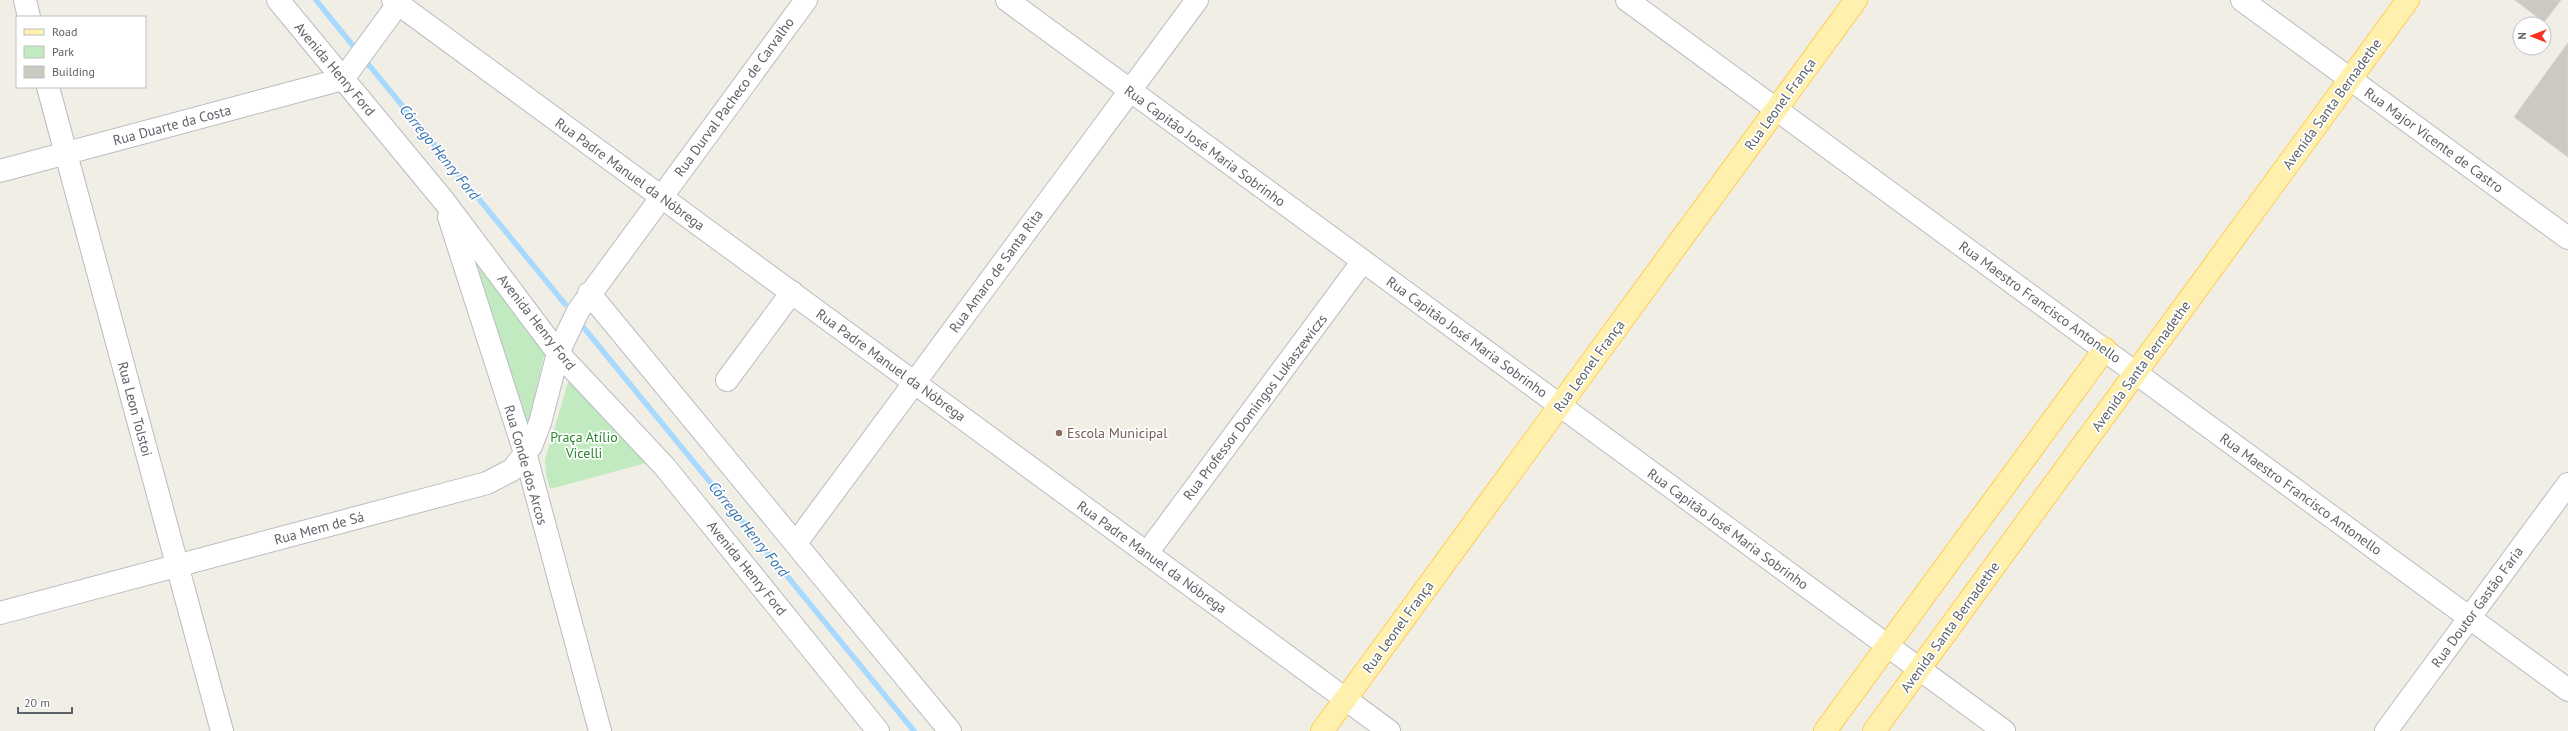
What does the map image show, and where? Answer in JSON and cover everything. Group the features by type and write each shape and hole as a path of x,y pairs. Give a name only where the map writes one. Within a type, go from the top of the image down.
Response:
{"main road":[{"name":"Rua Leonel França","path":"1322,731 1856,0"},
{"name":"Avenida Santa Bernadethe","path":"1874,731 2408,0"},
{"path":"1825,731 2105,349"}],"street":[{"path":"25,0 29,16"},
{"name":"Avenida Henry Ford","path":"278,0 346,75 444,201 558,353 664,467 878,731"},
{"name":"Rua Durval Pacheco de Carvalho","path":"558,353 570,324 589,293 806,0"},
{"name":"Rua Capitão José Maria Sobrinho","path":"1007,0 2004,731"},
{"name":"Rua Amaro de Santa Rita","path":"796,543 1197,0"},
{"name":"Rua Maestro Francisco Antonello","path":"1627,0 2105,349 2568,690"},
{"name":"Rua Major Vicente de Castro","path":"2242,0 2568,238"},
{"path":"346,75 398,1"},
{"name":"Rua Padre Manuel da Nóbrega","path":"398,1 1390,731"},
{"name":"Rua Duarte da Costa","path":"0,171 346,75"},
{"name":"Rua Leon Tolstoi","path":"48,88 222,731"},
{"name":"Rua Conde dos Arcos","path":"444,201 526,456 600,731"},
{"name":"Rua Professor Domingos Lukaszewiczs","path":"1147,553 1363,261"},
{"path":"727,380 792,292"},
{"path":"589,293 950,731"},
{"name":"Rua Mem de Sá","path":"0,613 487,483 512,470 526,456 540,423 558,353"},
{"name":"Rua Doutor Gastão Faria","path":"2386,731 2568,484"}],"green space":[{"name":"Praça Atílio Vicelli","path":"475,258 545,352 527,429"},
{"name":"Praça Atílio Vicelli","path":"569,379 646,463 550,489 546,474 545,460"}],"building":[{"path":"2515,0 2561,0 2549,16 2536,16"},
{"path":"2568,43 2568,157 2514,117"}],"waterway":[{"name":"Córrego Henry Ford","path":"316,0 358,52"},
{"name":"Córrego Henry Ford","path":"364,59 565,304"},
{"name":"Córrego Henry Ford","path":"584,328 914,731"}],"place":[{"name":"Escola Municipal","path":"1059,433"}]}
